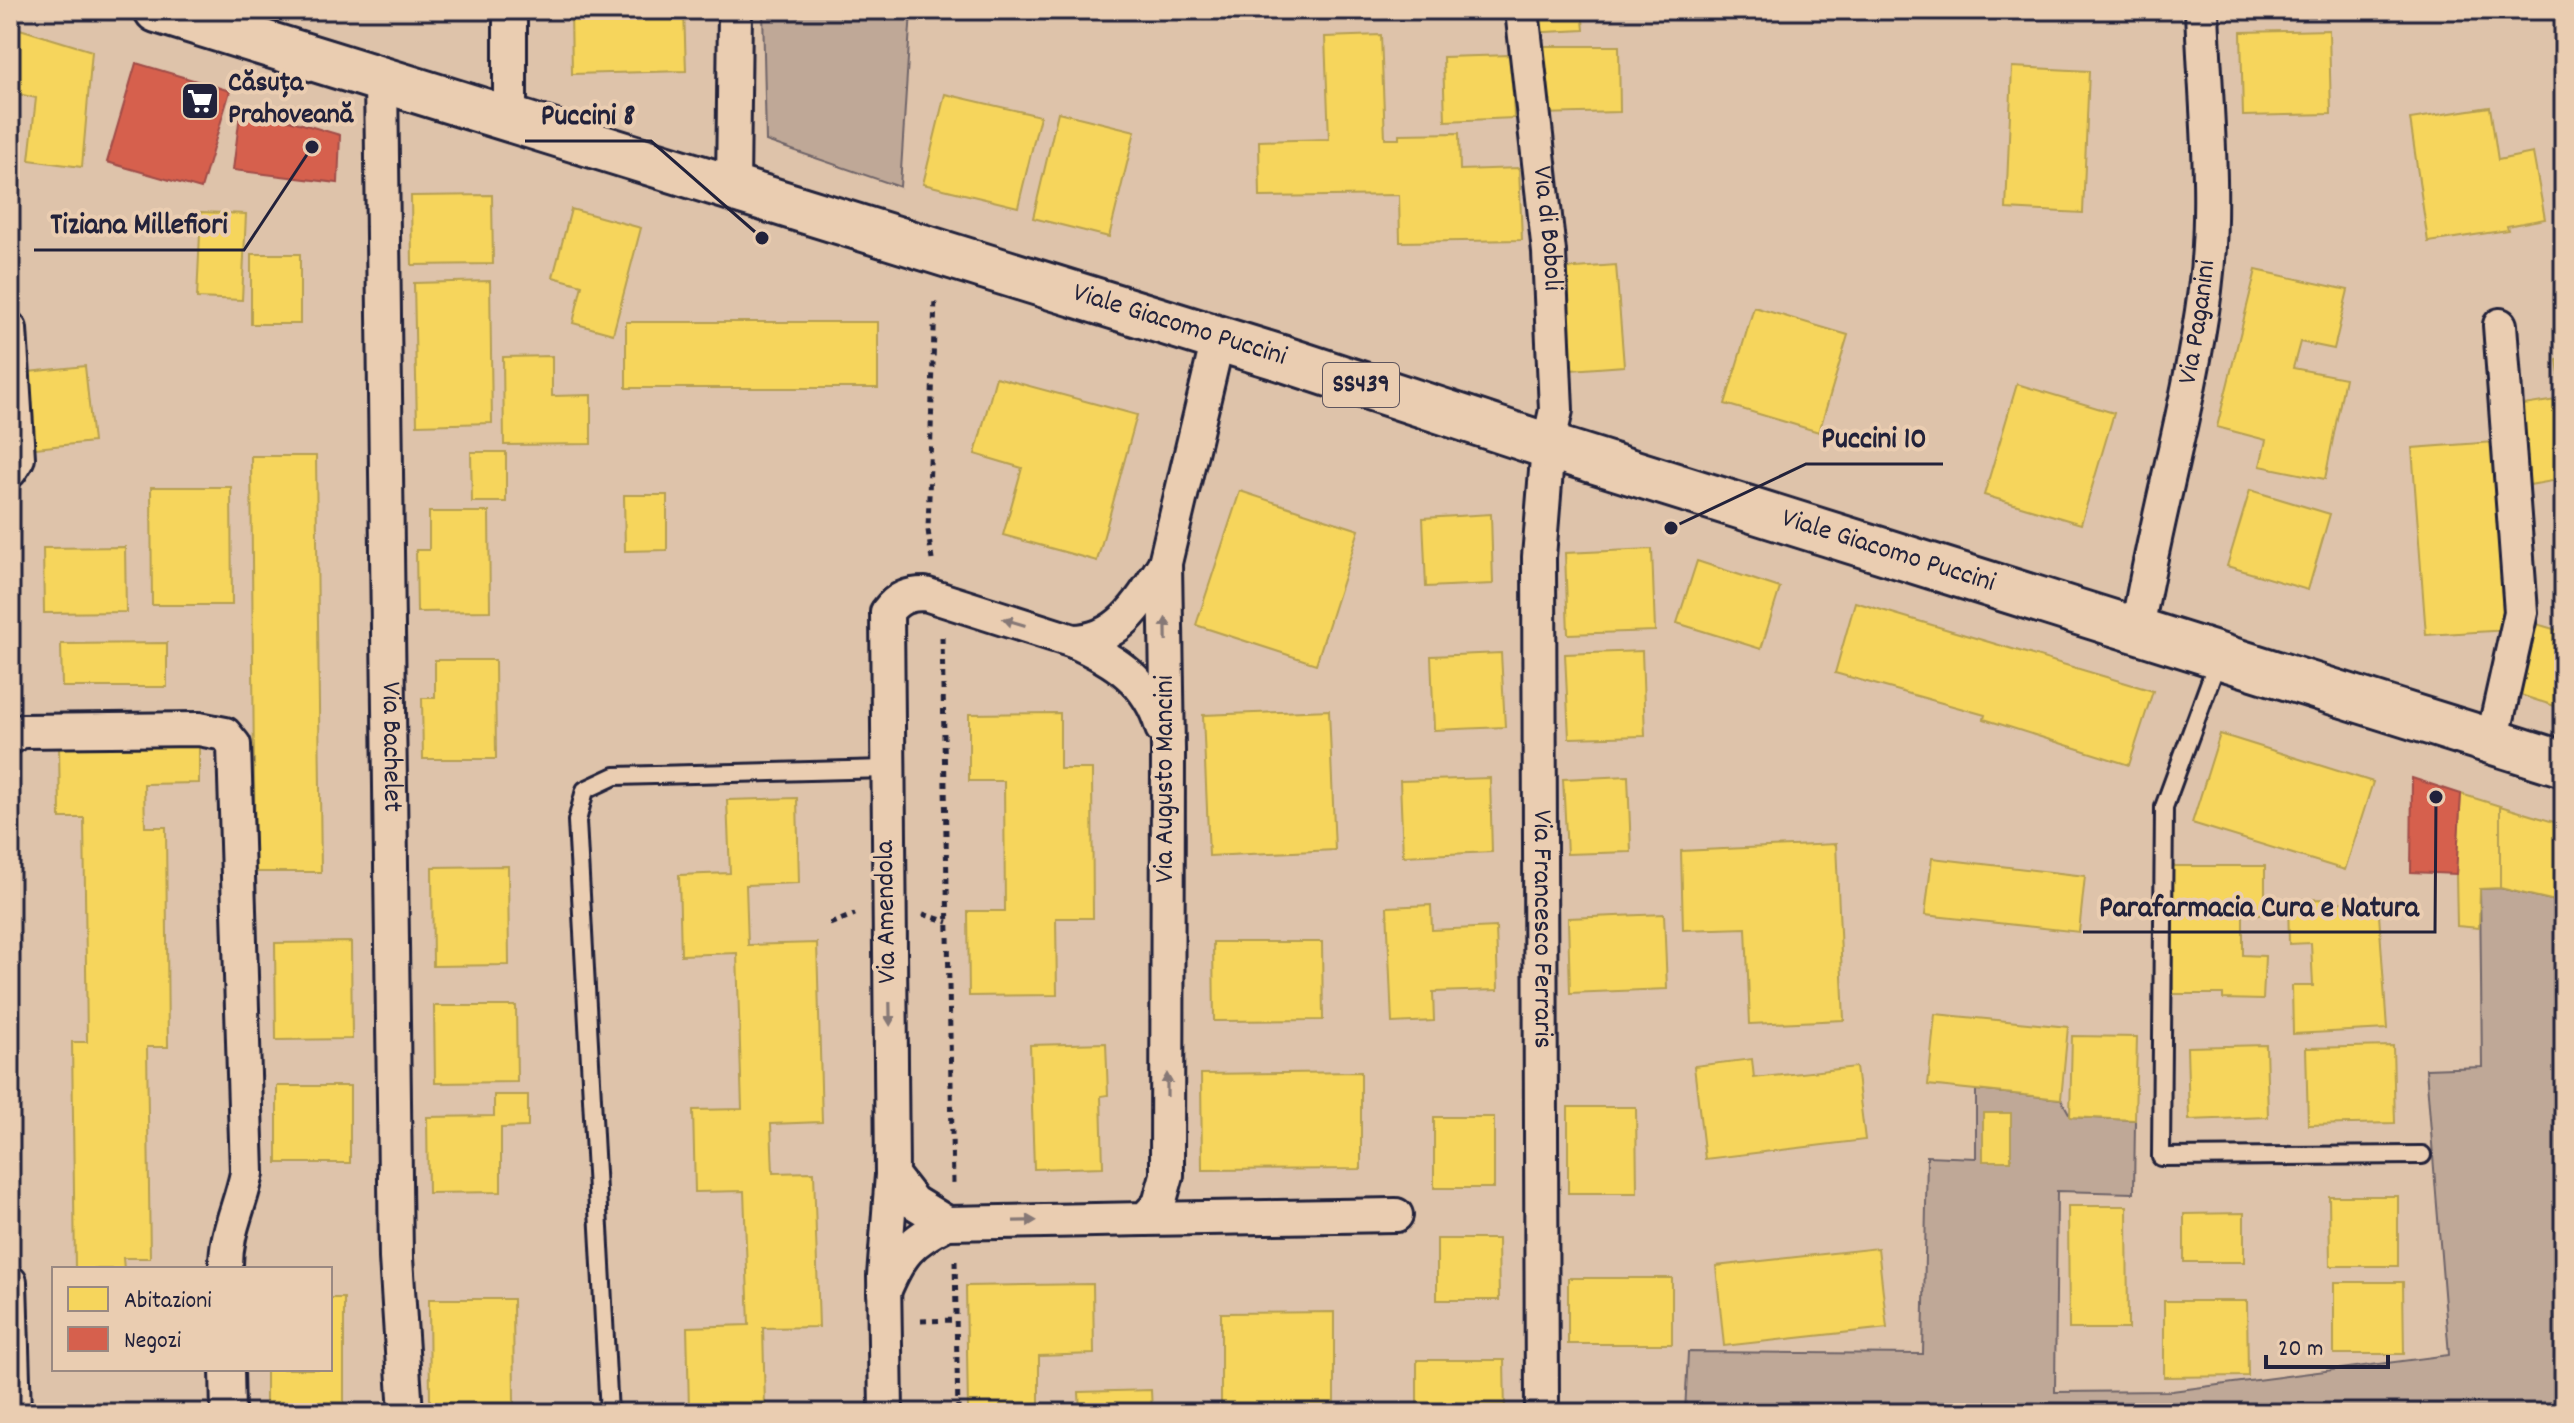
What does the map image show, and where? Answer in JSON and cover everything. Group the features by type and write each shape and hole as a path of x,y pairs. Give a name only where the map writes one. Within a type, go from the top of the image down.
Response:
{"main road":[{"name":"Viale Giacomo Puccini","path":"157,10 1218,339 1548,446 2564,764"}],"street":[{"path":"510,10 510,119"},
{"path":"733,188 735,10"},
{"name":"Via di Boboli","path":"1522,10 1549,252 1556,410 1548,446"},
{"name":"Via Paganini","path":"2137,630 2184,414 2205,289 2211,204 2202,10"},
{"name":"Via Bachelet","path":"381,79 396,1258 406,1413"},
{"path":"2492,742 2521,612 2500,325"},
{"path":"10,329 18,458 10,471"},
{"name":"Via Augusto Mancini","path":"1145,1219 1159,1204 1167,1175 1165,563 1218,339"},
{"name":"Via Francesco Ferraris","path":"1542,1413 1539,557 1548,446"},
{"path":"1073,641 1092,641 1118,627 1141,602 1165,563"},
{"name":"Via Amendola","path":"886,1413 884,1292 892,1175 884,623 895,602 911,594 925,594 1073,641 1123,668 1141,685 1156,706 1168,750"},
{"path":"10,738 21,731 199,729 225,734 234,745 247,1173 241,1203 225,1241 226,1267"},
{"path":"892,1175 913,1202 952,1224"},
{"path":"884,1292 899,1257 921,1235 952,1224 1396,1215"},
{"path":"10,1282 14,1413"},
{"path":"227,1371 228,1413"}],"lane":[{"path":"2220,656 2164,807 2161,1157 2422,1155"},
{"path":"609,1413 577,821 585,790 615,776 886,769"}],"path":[{"path":"932,564 928,530 935,297"},
{"path":"942,637 958,1413"}],"shaded area":[{"path":"763,10 911,10 900,187 766,141"},
{"path":"2500,888 2564,903 2564,1413 1685,1413 1688,1352 1923,1354 1927,1156 1976,1158 1976,1090 2061,1099 2071,1117 2135,1120 2134,1193 2057,1191 2055,1392 2172,1391 2449,1355 2426,1069 2482,1067 2480,889"}],"building: Abitazioni":[{"path":"571,10 684,10 686,71 572,74"},
{"path":"1180,10 1265,10 1265,15 1180,20"},
{"path":"1525,10 1582,10 1584,30 1527,33"},
{"path":"10,26 92,51 82,167 29,160 36,98 10,92"},
{"path":"2329,30 2331,114 2243,116 2241,32"},
{"path":"1381,35 1385,139 1399,139 1399,134 1459,133 1460,170 1519,168 1522,240 1400,242 1399,195 1260,197 1259,141 1329,139 1325,37"},
{"path":"1538,46 1619,46 1620,112 1539,114"},
{"path":"1511,55 1514,118 1445,121 1443,57"},
{"path":"2012,67 2089,71 2083,213 2006,209"},
{"path":"945,94 1040,116 1018,207 923,184"},
{"path":"2490,107 2498,160 2533,153 2545,219 2507,226 2508,230 2428,242 2410,119"},
{"path":"1058,112 1135,131 1109,237 1033,218"},
{"path":"492,195 493,264 412,265 411,196"},
{"path":"571,209 641,228 613,334 573,323 582,285 553,277"},
{"path":"201,212 246,214 242,300 197,298"},
{"path":"251,254 300,254 300,324 251,324"},
{"path":"1616,265 1624,366 1571,370 1563,269"},
{"path":"2256,270 2348,290 2334,349 2300,342 2293,368 2345,378 2325,479 2260,466 2266,440 2217,427"},
{"path":"490,281 492,423 417,425 414,283"},
{"path":"1754,307 1848,335 1819,432 1725,404"},
{"path":"626,322 878,322 878,388 626,388"},
{"path":"552,356 552,396 591,395 591,444 504,445 503,357"},
{"path":"2564,359 2564,479 2529,485 2517,406 2563,399 2557,360"},
{"path":"85,366 93,442 26,449 19,373"},
{"path":"996,377 1137,415 1097,561 1003,535 1022,468 975,454"},
{"path":"2017,384 2114,413 2081,524 1984,495"},
{"path":"2494,442 2508,630 2426,635 2412,448"},
{"path":"471,452 506,452 506,502 472,502"},
{"path":"251,456 316,456 321,872 255,872"},
{"path":"151,487 231,487 232,605 152,605"},
{"path":"2250,490 2330,514 2308,590 2227,566"},
{"path":"1240,491 1359,530 1316,664 1196,625"},
{"path":"624,495 667,495 667,550 625,551"},
{"path":"429,512 489,512 490,611 417,612 416,550 429,550"},
{"path":"12,513 12,572 10,572"},
{"path":"1491,514 1493,584 1426,587 1423,518"},
{"path":"125,547 126,612 44,613 43,548"},
{"path":"1652,549 1655,631 1568,634 1565,553"},
{"path":"1697,561 1780,588 1761,649 1677,623"},
{"path":"1855,602 2153,691 2129,765 1984,719 1985,715 1835,673"},
{"path":"2533,623 2564,632 2564,709 2511,692"},
{"path":"167,643 167,687 62,687 61,644"},
{"path":"1642,651 1645,736 1569,738 1565,654"},
{"path":"1501,653 1505,727 1434,730 1431,656"},
{"path":"435,660 495,660 496,759 423,759 422,698 435,698"},
{"path":"1329,710 1335,850 1209,856 1203,715"},
{"path":"1060,713 1060,769 1092,769 1093,918 1056,918 1057,995 969,996 968,911 1005,911 1004,781 969,781 969,714"},
{"path":"2220,734 2373,782 2345,870 2192,823"},
{"path":"199,741 199,783 144,784 145,827 166,827 168,1047 147,1047 150,1258 123,1258 124,1267 75,1267 72,1042 87,1042 84,818 60,818 59,742"},
{"path":"1628,776 1631,852 1567,854 1563,779"},
{"path":"1490,778 1492,852 1403,856 1400,781"},
{"path":"2461,794 2500,806 2500,888 2480,889 2479,928 2457,926 2456,874"},
{"path":"797,798 799,883 746,885 748,945 817,943 822,1122 771,1124 773,1173 814,1172 819,1327 763,1328 765,1406 689,1408 687,1327 749,1325 744,1191 695,1192 693,1110 742,1109 737,953 681,955 679,875 730,873 727,800"},
{"path":"2500,806 2564,825 2564,903 2500,888"},
{"path":"1836,844 1844,1020 1750,1024 1746,928 1683,930 1681,851"},
{"path":"1932,858 2085,876 2079,932 1925,915"},
{"path":"508,866 509,965 433,966 432,867"},
{"path":"2172,866 2265,866 2265,914 2243,914 2243,955 2265,956 2263,1000 2223,999 2223,994 2173,994"},
{"path":"2328,899 2328,903 2378,900 2387,1029 2293,1034 2292,986 2313,986 2311,943 2289,944 2288,900"},
{"path":"1431,905 1432,930 1496,927 1498,990 1433,992 1434,1021 1392,1023 1387,907"},
{"path":"1664,914 1667,989 1570,993 1568,918"},
{"path":"351,942 352,1039 276,1040 275,943"},
{"path":"1213,942 1322,942 1323,1020 1214,1021"},
{"path":"434,1006 516,1006 517,1082 435,1083"},
{"path":"1935,1014 2068,1027 2061,1099 1928,1085"},
{"path":"2072,1036 2137,1037 2135,1120 2070,1117"},
{"path":"1106,1043 1108,1095 1101,1096 1103,1167 1034,1169 1030,1045"},
{"path":"2266,1045 2268,1117 2189,1120 2187,1047"},
{"path":"2393,1046 2395,1123 2308,1125 2306,1048"},
{"path":"1752,1059 1754,1078 1856,1067 1865,1140 1705,1159 1694,1066"},
{"path":"1361,1072 1361,1169 1202,1170 1201,1074"},
{"path":"277,1086 350,1086 350,1163 277,1163"},
{"path":"494,1095 528,1095 528,1127 501,1128 501,1192 428,1193 427,1117 494,1116"},
{"path":"1568,1107 1636,1107 1637,1193 1568,1193"},
{"path":"1983,1113 2011,1113 2011,1161 1983,1161"},
{"path":"1434,1117 1494,1117 1494,1188 1434,1188"},
{"path":"2329,1196 2398,1196 2398,1266 2330,1266"},
{"path":"2068,1206 2127,1206 2128,1329 2069,1329"},
{"path":"2244,1213 2244,1262 2184,1262 2184,1214"},
{"path":"1437,1239 1498,1239 1499,1300 1437,1300"},
{"path":"1878,1248 1887,1328 1724,1346 1716,1266"},
{"path":"1568,1278 1672,1278 1672,1344 1568,1344"},
{"path":"2334,1282 2403,1282 2404,1354 2334,1354"},
{"path":"1093,1284 1094,1354 1039,1356 1039,1413 968,1413 966,1286"},
{"path":"332,1298 344,1298 344,1413 266,1413 266,1371 332,1371"},
{"path":"429,1299 513,1299 514,1403 430,1404"},
{"path":"2164,1301 2247,1301 2248,1376 2164,1377"},
{"path":"1334,1312 1334,1413 1221,1413 1221,1313"},
{"path":"1417,1360 1504,1360 1505,1413 1417,1413"},
{"path":"1151,1390 1152,1413 1080,1413 1079,1392"}],"building: Negozi":[{"path":"136,63 230,91 201,189 107,162"},
{"path":"241,106 340,135 338,183 233,170"},
{"path":"2412,778 2461,794 2456,874 2411,872"}],"place":[{"name":"Căsuța Prahoveană","path":"200,101"},
{"name":"Tiziana Millefiori","path":"312,147"},
{"name":"Puccini 8","path":"762,238"},
{"name":"Puccini 10","path":"1671,528"},
{"name":"Parafarmacia Cura e Natura","path":"2436,797"}]}
